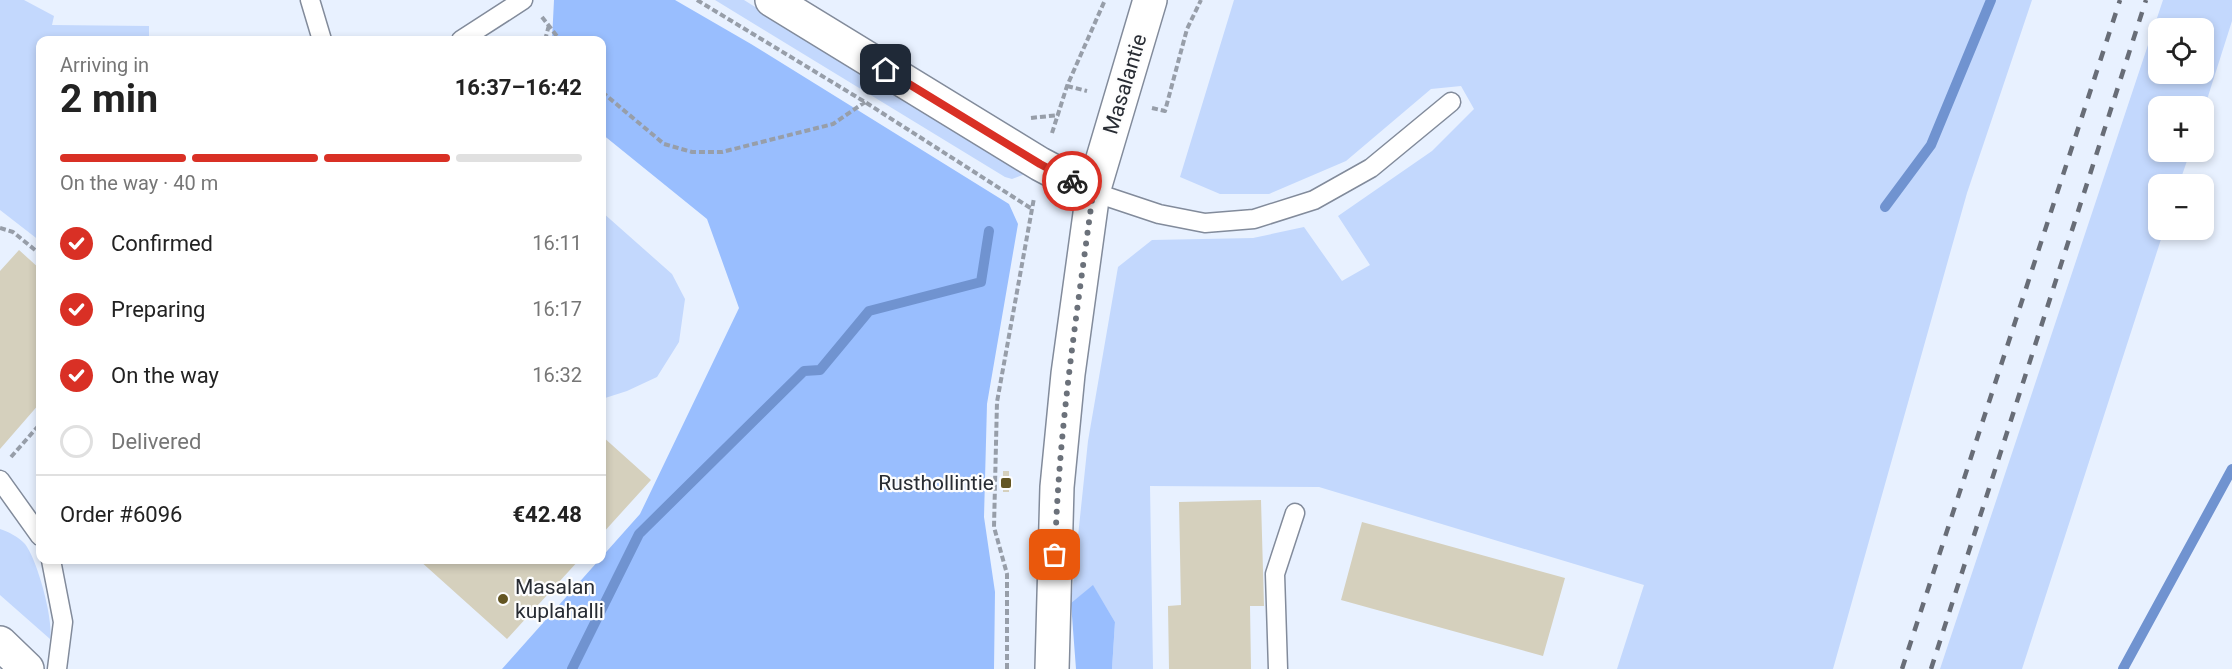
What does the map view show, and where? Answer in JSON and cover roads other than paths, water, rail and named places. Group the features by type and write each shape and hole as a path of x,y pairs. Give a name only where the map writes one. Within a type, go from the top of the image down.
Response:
{"street":[{"path":"772,0 1040,164 1093,192"},
{"name":"Masalantie","path":"1052,669 1057,487 1068,374 1093,192 1150,0"},
{"path":"0,643 27,669"}],"lane":[{"path":"309,0 319,36"},
{"path":"467,36 523,0"},
{"path":"1093,192 1159,213 1205,223 1254,219 1314,200 1371,168 1451,102"},
{"path":"0,480 36,530"},
{"path":"1278,669 1275,574 1296,513"},
{"path":"52,564 63,622 57,669"}],"waterway":[{"path":"1885,207 1931,145 1991,0"},
{"path":"572,669 639,534 804,371 820,370 869,311 981,282 989,231"},
{"path":"2123,669 2232,469"}],"railway":[{"path":"1902,669 2120,0"},
{"path":"1931,669 2146,0"}],"place":[{"name":"Rusthollintie","path":"1006,483"},
{"name":"Masalan kuplahalli","path":"503,599"}]}
